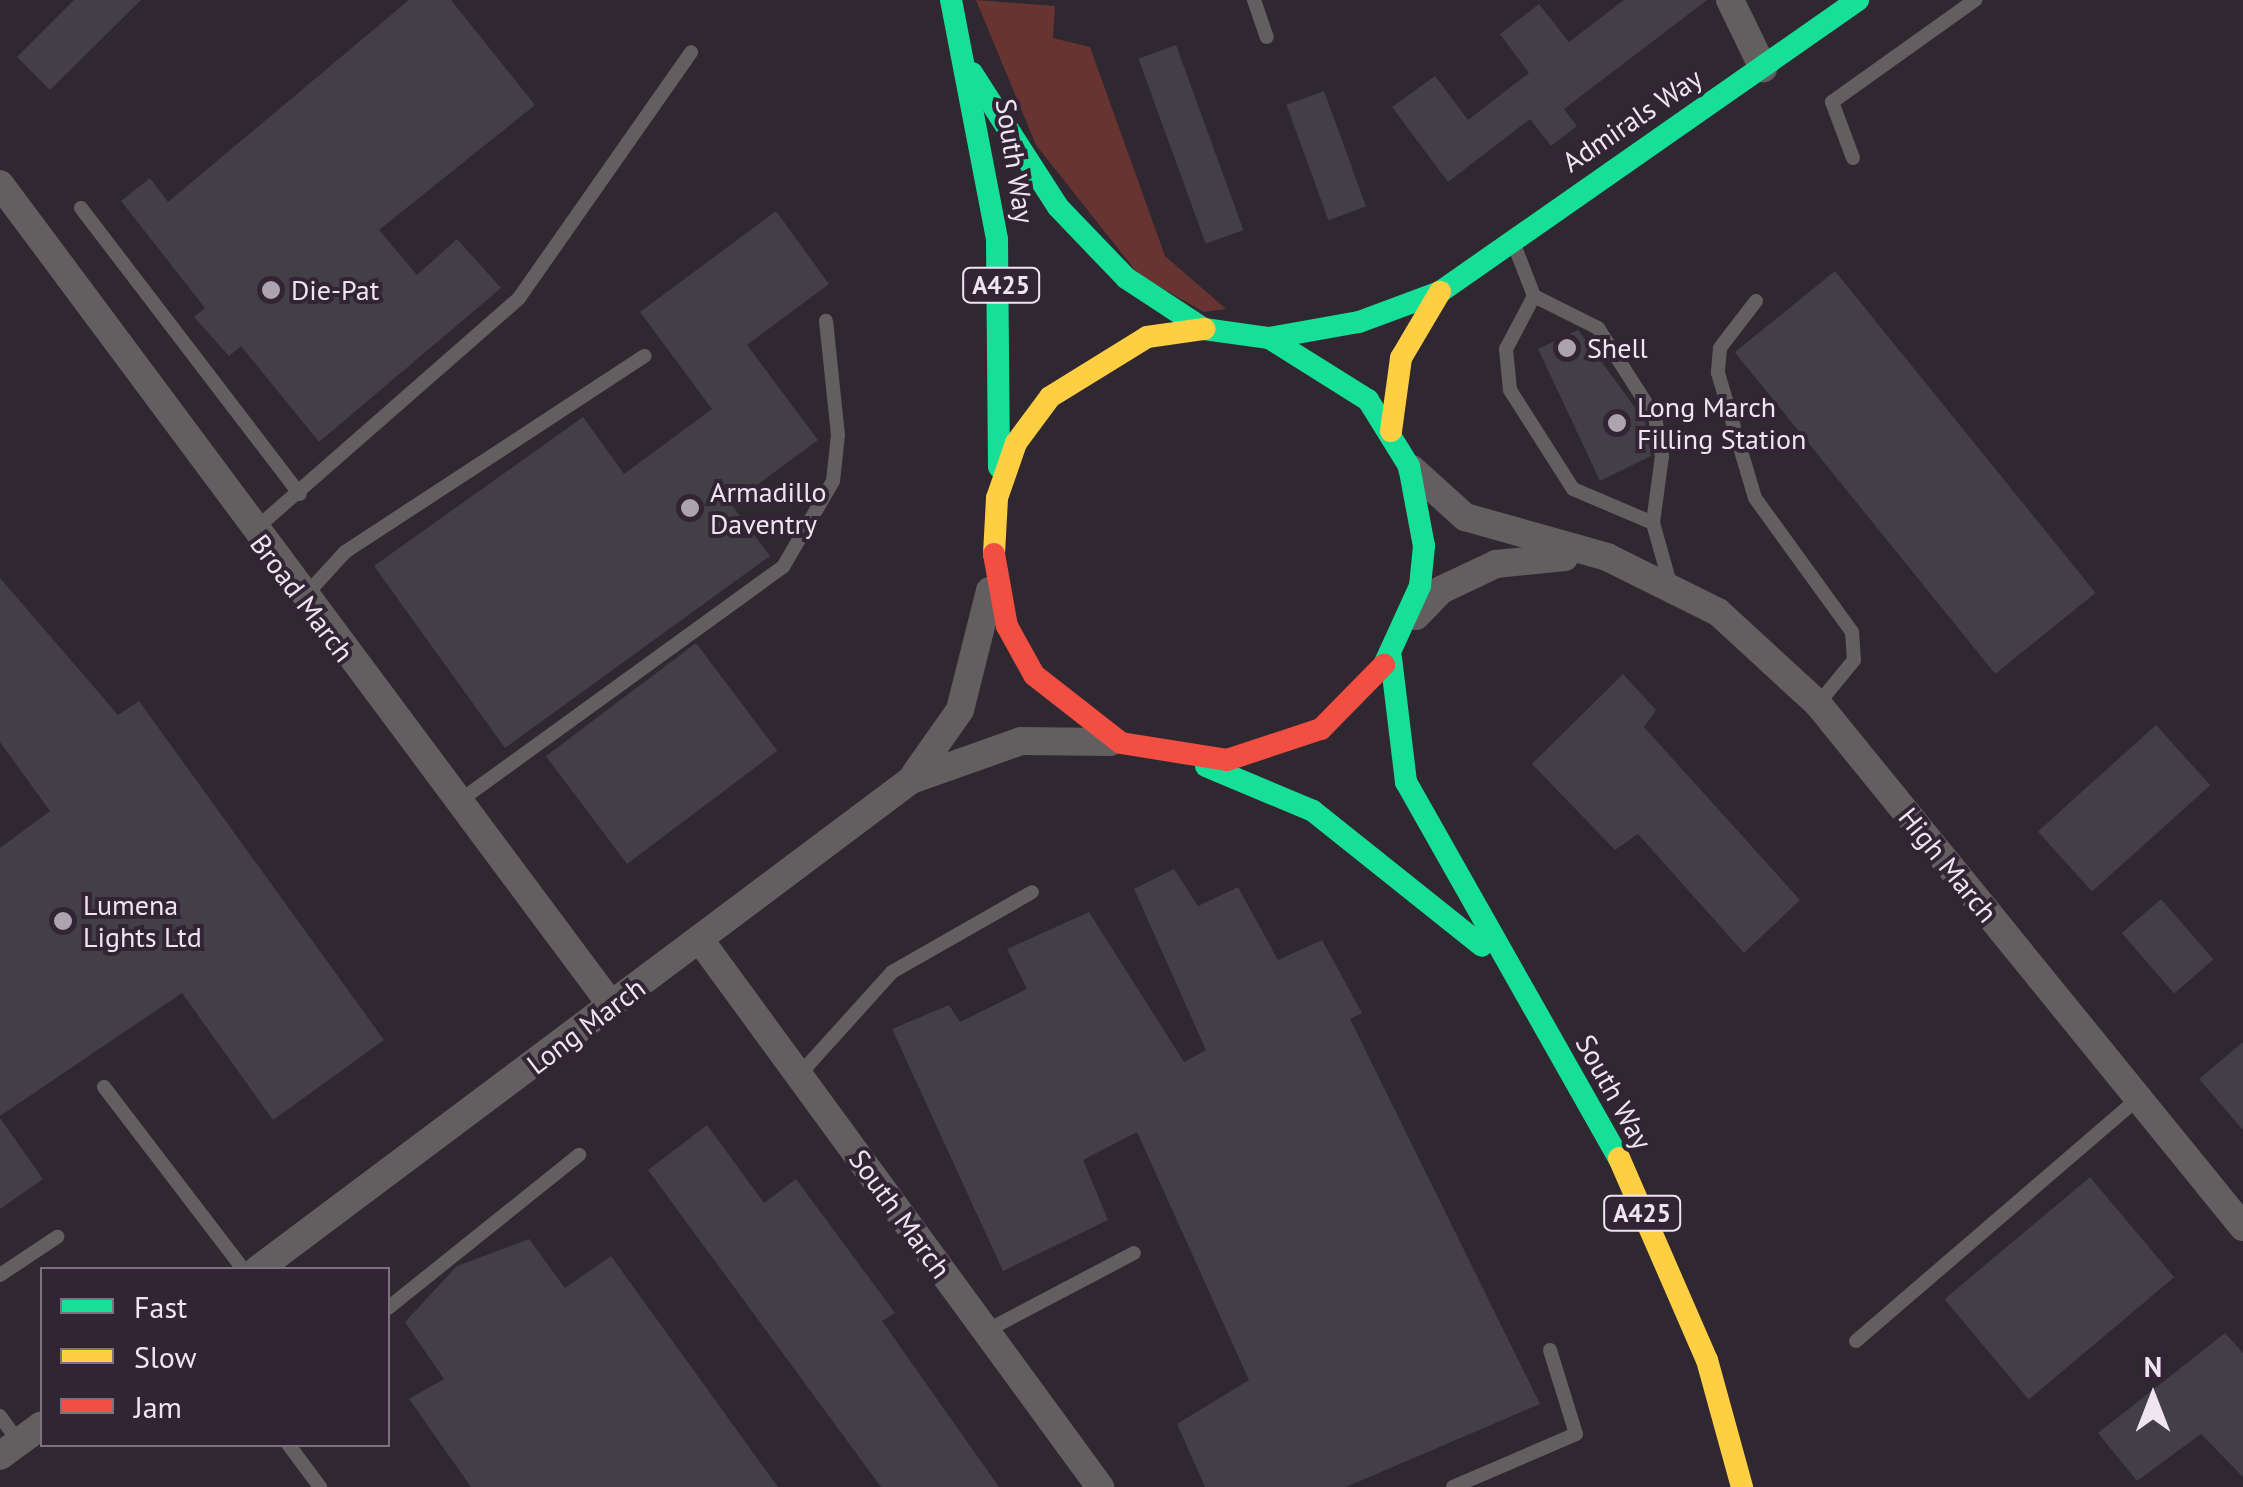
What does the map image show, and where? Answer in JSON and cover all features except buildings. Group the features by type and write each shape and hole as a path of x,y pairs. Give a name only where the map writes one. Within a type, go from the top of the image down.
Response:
{"main road":[{"name":"South Way","path":"951,0 972,73 1002,308 993,572"},
{"name":"Admirals Way","path":"1269,338 1359,322 1440,292 1511,237 1764,68 1858,0"},
{"name":"South Way","path":"972,73 1092,245 1204,329"},
{"name":"Admirals Way","path":"1391,431 1400,358 1440,292"},
{"path":"993,572 1034,675 1121,743 1177,759 1227,760 1291,743 1360,698 1391,658 1408,626 1424,546 1409,466 1391,431 1339,374 1269,338 1204,329 1148,338 1094,361 1050,397 1016,444 996,498"},
{"name":"South Way","path":"1391,658 1406,782 1498,959 1611,1141 1706,1360 1742,1487"},
{"name":"South Way","path":"1177,759 1246,777 1313,811 1498,959"}],"street":[{"path":"1730,0 1764,68"},
{"name":"Broad March","path":"4,197 302,599 612,1006"},
{"name":"High March","path":"1409,466 1465,517 1607,558 1718,612 1818,704 2243,1227"},
{"name":"High March","path":"1408,626 1441,590 1496,564 1607,558"},
{"name":"Long March","path":"911,780 972,681 993,572"},
{"name":"Long March","path":"262,1267 911,780 1021,740 1121,743"},
{"name":"South March","path":"700,940 1100,1487"},
{"path":"9,1449 40,1426"}],"lane":[{"path":"1254,0 1267,37"},
{"path":"1853,158 1832,102 1974,0"},
{"path":"252,532 300,494 519,298 690,52"},
{"path":"82,208 300,494"},
{"path":"1511,237 1534,296 1598,328 1654,417 1662,456 1654,523 1671,587"},
{"path":"1534,296 1506,349 1510,390 1573,489 1654,523"},
{"path":"1756,301 1720,348 1718,372 1755,498 1852,632 1854,660 1818,704"},
{"path":"457,802 784,568 833,481 838,435 826,321"},
{"path":"302,599 344,552 644,356"},
{"path":"798,1075 892,972 1032,892"},
{"path":"104,1087 242,1267"},
{"path":"1856,1341 2136,1100"},
{"path":"390,1306 578,1155"},
{"path":"0,1275 57,1238"},
{"path":"986,1331 1134,1253"},
{"path":"1453,1487 1576,1434 1550,1350"},
{"path":"0,1416 9,1449"},
{"path":"290,1447 320,1487"}],"shaded area":[{"path":"976,0 1055,6 1053,38 1090,47 1165,256 1226,309 1204,312 1139,275 1036,145"}],"traffic: fast":[{"path":"951,0 997,240 999,467"},
{"path":"1269,338 1359,322 1440,292 1858,0"},
{"path":"972,73 1058,207 1126,278 1204,329 1269,338 1368,400 1409,466 1424,546 1420,586 1384,665"},
{"path":"1391,658 1406,782 1619,1158"},
{"path":"1206,766 1313,811 1482,946"}],"traffic: slow":[{"path":"1391,431 1401,358 1440,292"},
{"path":"994,554 997,498 1016,443 1050,397 1147,337 1204,329"},
{"path":"1619,1158 1707,1360 1742,1487"}],"traffic: jam":[{"path":"994,554 1007,626 1034,675 1121,743 1227,760 1321,729 1384,665"}],"place":[{"name":"Die-Pat","path":"271,290"},
{"name":"Shell","path":"1567,348"},
{"name":"Long March Filling Station","path":"1617,423"},
{"name":"Armadillo Daventry","path":"690,508"},
{"name":"Lumena Lights Ltd","path":"63,921"}]}
